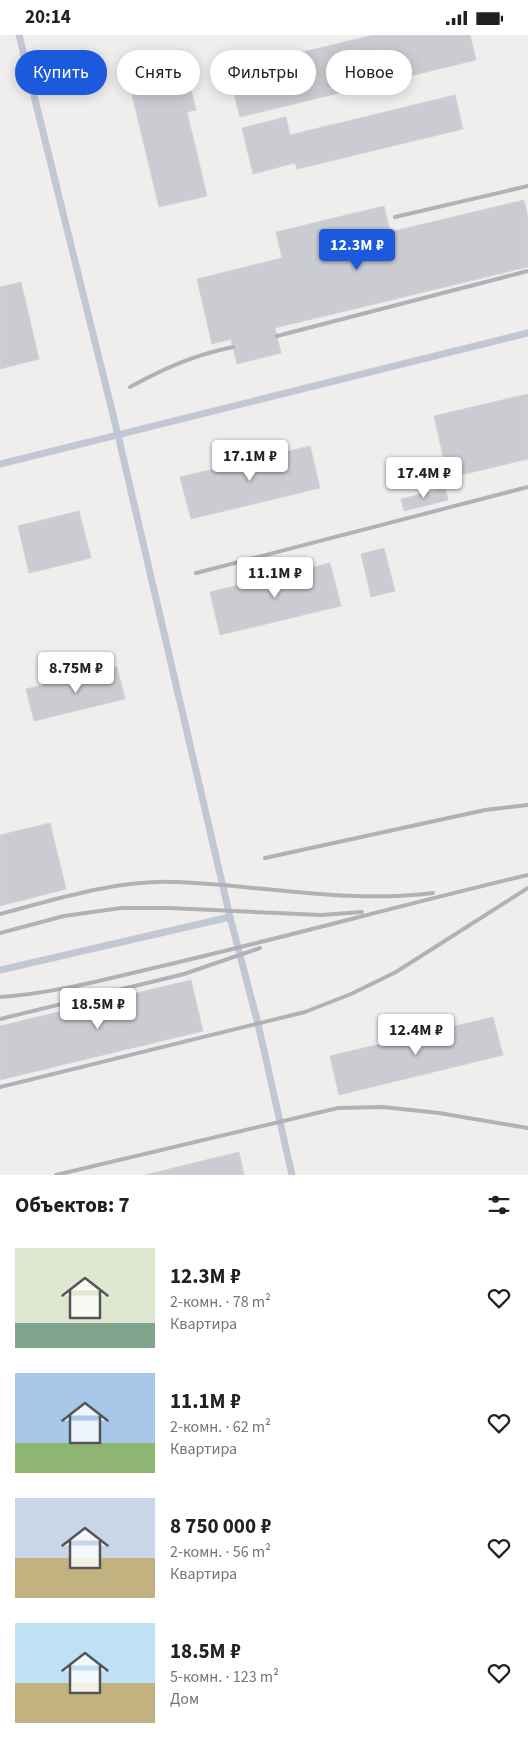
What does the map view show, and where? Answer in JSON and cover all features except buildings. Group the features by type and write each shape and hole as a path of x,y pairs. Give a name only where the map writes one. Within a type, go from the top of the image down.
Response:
{"lane":[{"path":"19,35 118,435 292,1175"},
{"path":"0,464 528,333"},
{"path":"0,970 230,917"}],"railway":[{"path":"395,217 528,186"},
{"path":"277,336 528,271"},
{"path":"130,387 180,363 233,347"},
{"path":"196,573 528,487"},
{"path":"265,858 485,810 528,805"},
{"path":"0,997 44,992 110,978 528,875"},
{"path":"0,914 109,887 153,882 207,884 336,895 400,896 433,893"},
{"path":"0,1087 305,1012 351,994 396,972 528,888"},
{"path":"0,933 64,916 121,908 170,908 321,915 362,912"},
{"path":"0,1019 184,974 260,948"},
{"path":"56,1175 338,1108 383,1107 439,1113 528,1128"}]}
